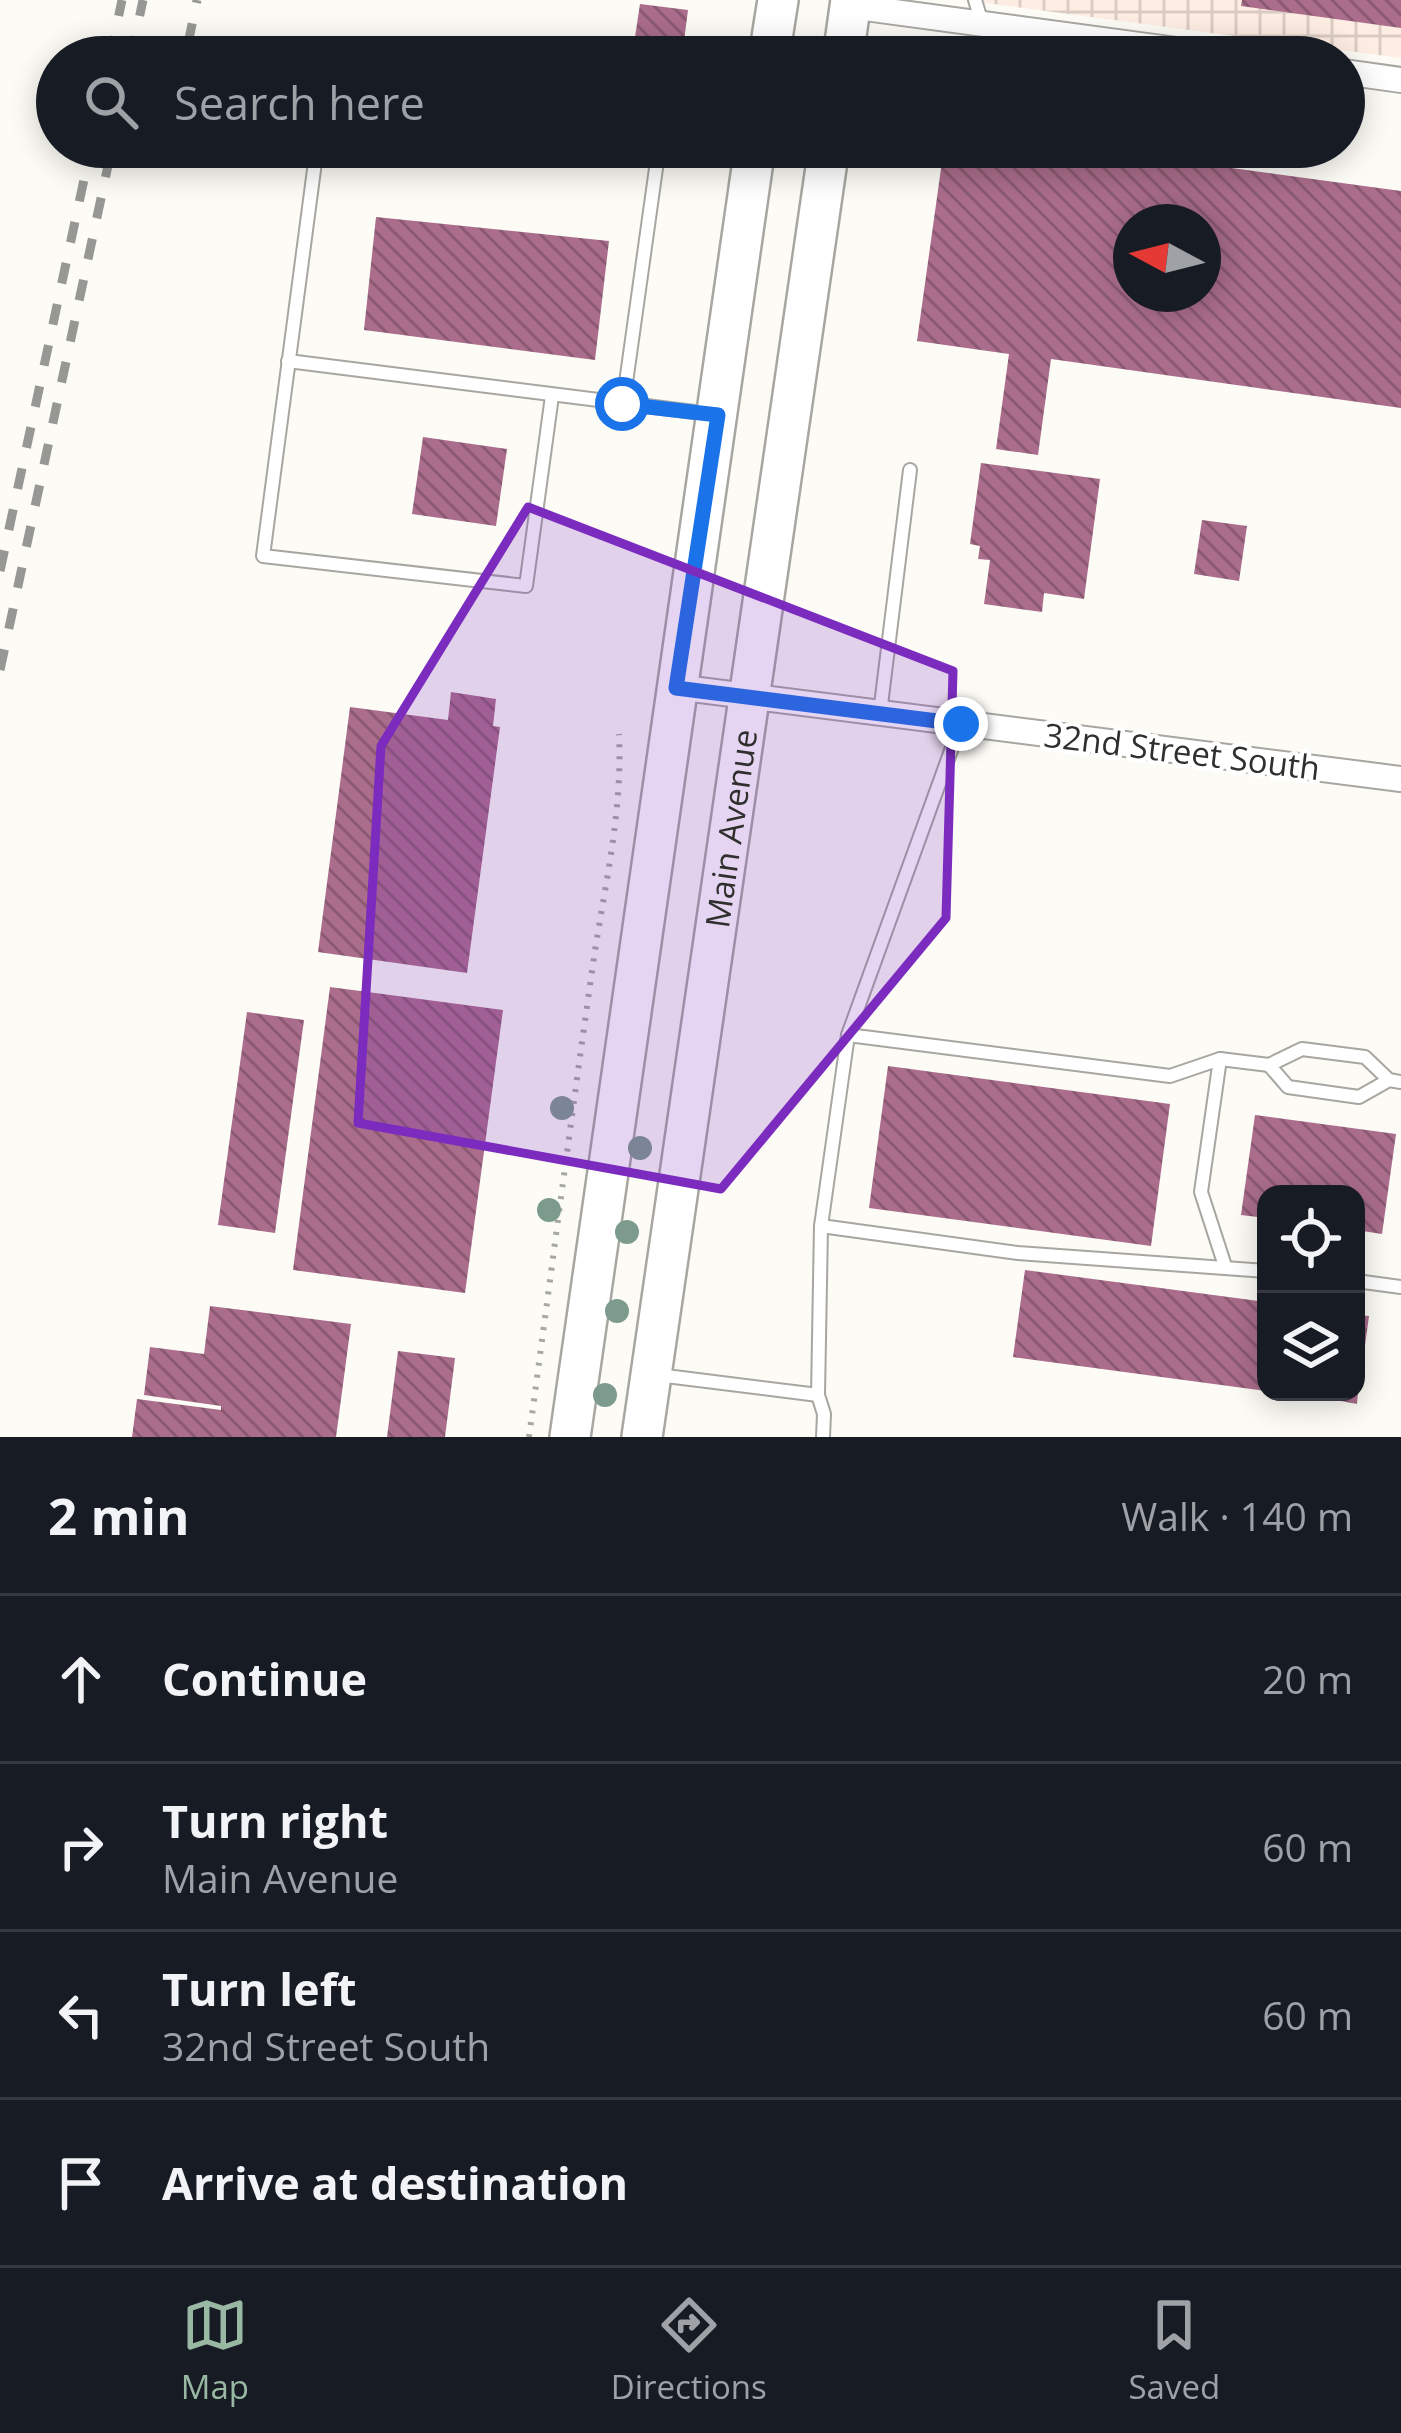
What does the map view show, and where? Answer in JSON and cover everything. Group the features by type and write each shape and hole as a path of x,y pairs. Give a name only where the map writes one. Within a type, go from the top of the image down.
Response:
{"main road":[{"path":"772,36 778,0"},
{"path":"846,36 851,3"},
{"path":"570,1437 752,168"},
{"name":"Main Avenue","path":"642,1437 827,168"}],"street":[{"path":"851,3 979,12 1112,36"},
{"path":"1365,76 1401,80"},
{"name":"32nd Street South","path":"676,688 1401,779"}],"lane":[{"path":"313,168 263,556 526,586 552,396"},
{"path":"622,404 659,168"},
{"path":"288,362 718,415"},
{"path":"880,714 910,470"},
{"path":"823,1437 824,1414 818,1395 821,1226 848,1035 961,724"},
{"path":"848,1035 1170,1076 1220,1059 1269,1065 1302,1048 1364,1058 1395,1081 1359,1097 1288,1087 1269,1065"},
{"path":"1220,1059 1201,1192 1225,1266"},
{"path":"821,1226 1018,1252 1257,1270"},
{"path":"1365,1282 1401,1287"},
{"path":"651,1374 818,1395"}],"path":[{"path":"529,1437 592,968 612,860 621,768 619,734"}],"highlighted area":[{"path":"528,507 953,671 946,918 721,1189 358,1123 381,746"}],"shaded area":[{"path":"964,0 1401,0 1401,58 1365,53 1365,36 1235,36"}],"building":[{"path":"1242,0 1401,0 1401,28 1241,6"},
{"path":"640,4 688,10 685,36 635,36"},
{"path":"941,168 1232,168 1401,191 1401,408 1051,359 1038,455 996,449 1009,354 917,341"},
{"path":"376,217 609,241 595,360 364,330"},
{"path":"423,437 507,449 496,526 412,514"},
{"path":"981,463 1100,479 1084,599 1044,593 1042,612 984,604 990,560 978,559 980,546 970,544"},
{"path":"1202,520 1247,526 1239,581 1194,574"},
{"path":"451,692 496,699 493,726 500,727 467,973 318,952 350,707 448,720"},
{"path":"330,987 503,1010 465,1293 293,1270"},
{"path":"247,1012 304,1020 275,1233 218,1225"},
{"path":"888,1066 1170,1104 1151,1246 869,1208"},
{"path":"1255,1115 1396,1134 1382,1234 1365,1231 1365,1185 1257,1185 1257,1217 1241,1215"},
{"path":"1025,1270 1257,1301 1257,1390 1013,1357"},
{"path":"210,1306 351,1324 336,1437 132,1437 137,1399 221,1410 221,1406 144,1395 150,1347 204,1354"},
{"path":"398,1351 455,1358 445,1437 387,1437"}],"railway":[{"path":"114,36 122,0"},
{"path":"135,36 143,0"},
{"path":"190,36 197,0"},
{"path":"0,571 86,168"},
{"path":"0,670 108,168"}],"route":[{"path":"622,404 718,415 676,688 961,724"}]}
